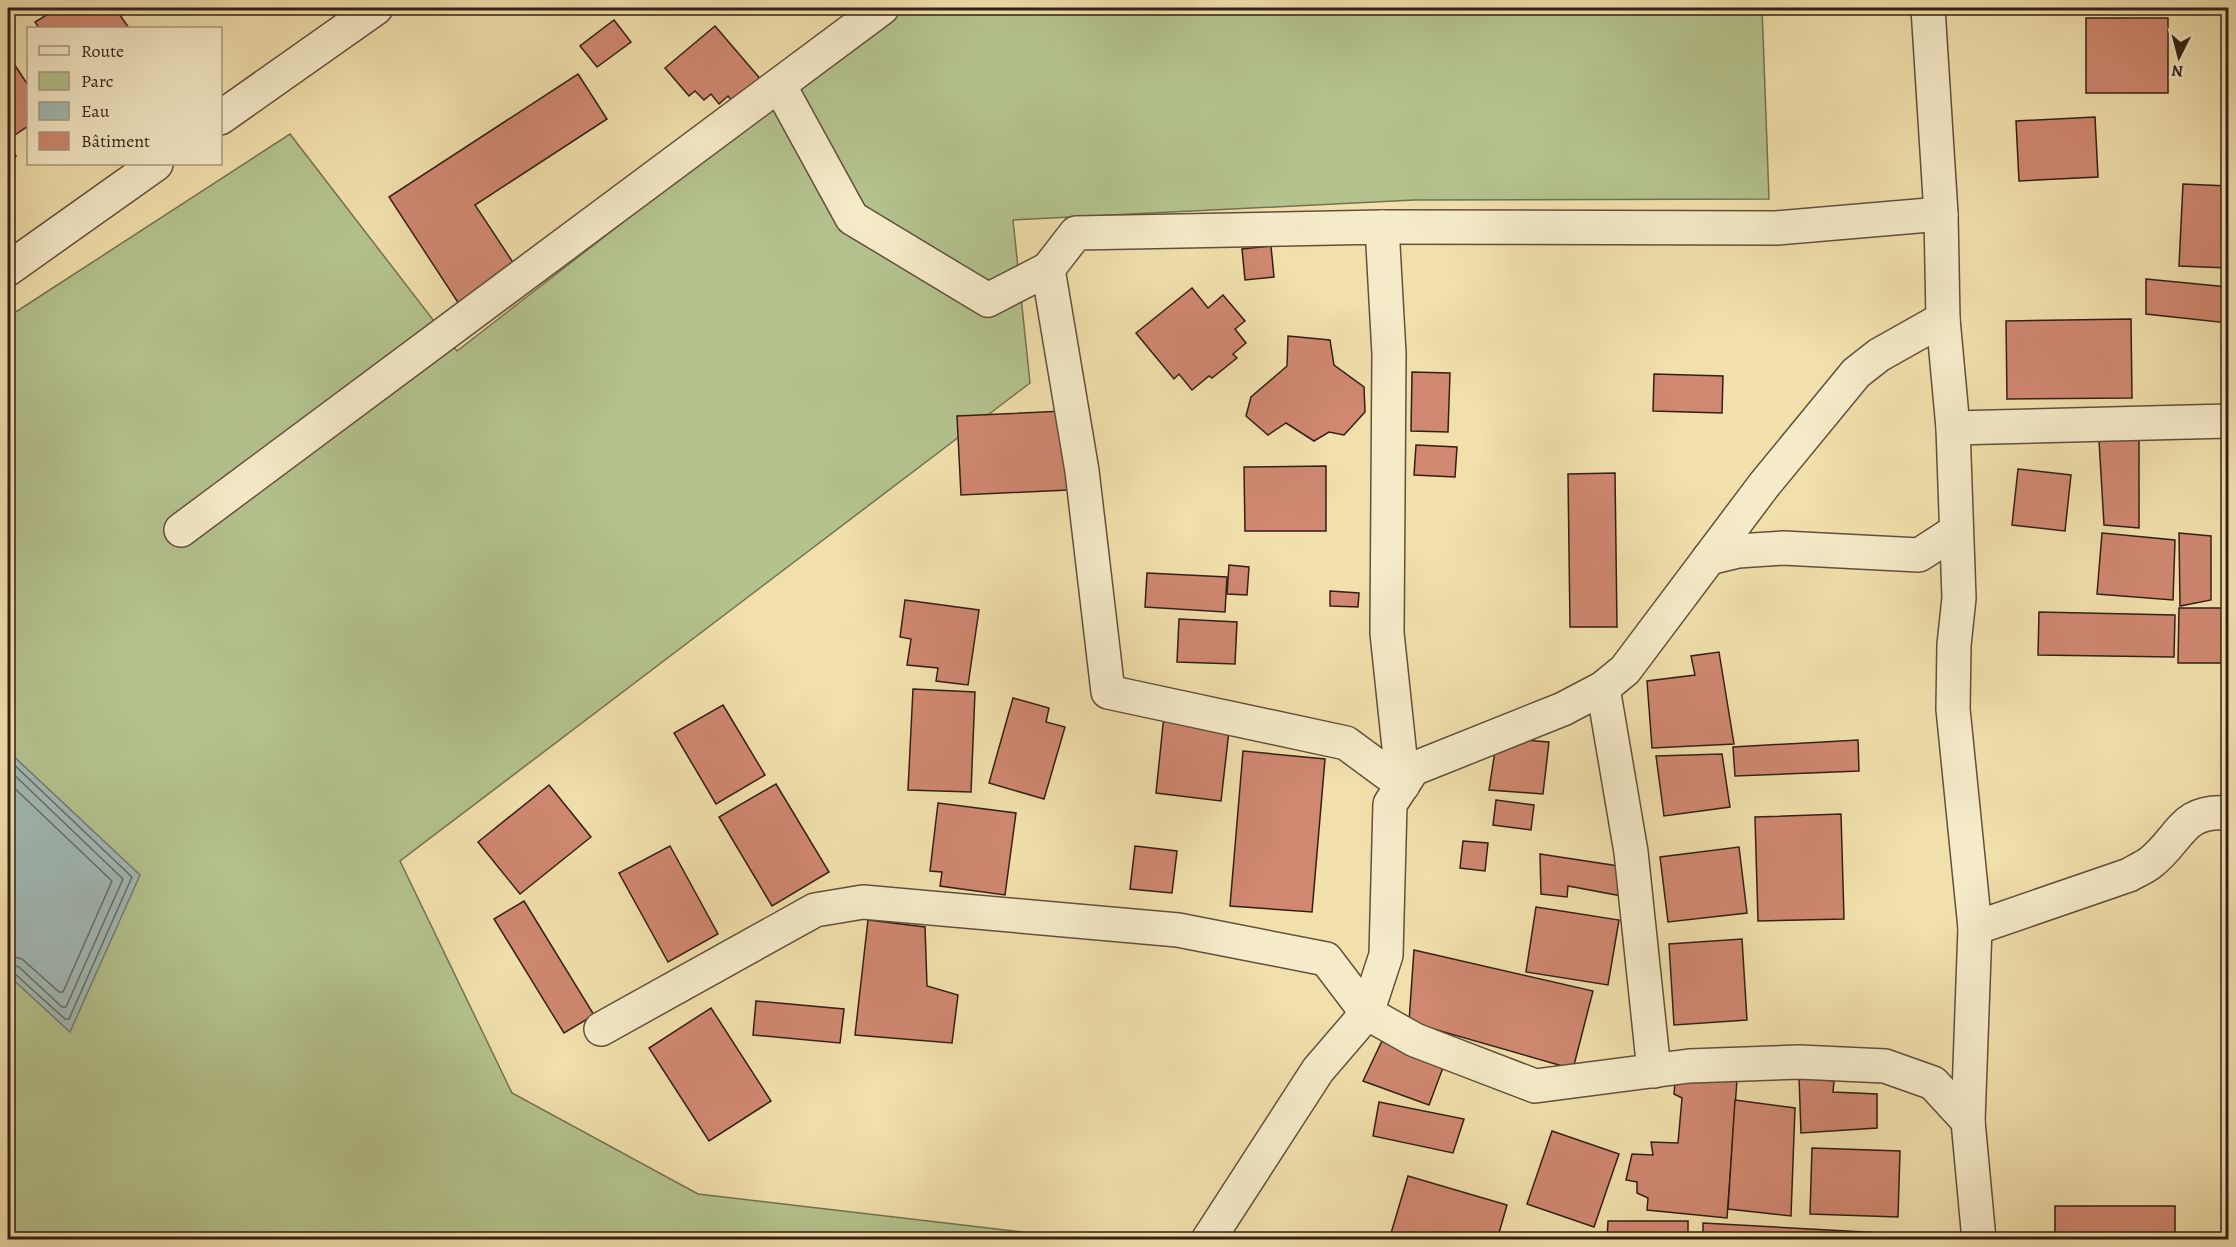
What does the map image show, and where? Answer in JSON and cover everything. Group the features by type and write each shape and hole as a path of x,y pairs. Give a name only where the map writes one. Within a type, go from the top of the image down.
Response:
{"street":[{"path":"222,117 376,8"},
{"path":"181,530 882,8"},
{"path":"1928,8 1941,214 1943,319 1953,428 1959,598 1954,645 1953,709 1975,928 1968,1121 1979,1239"},
{"path":"779,85 852,218 988,300 1048,270 1076,233 1382,227 1776,228 1941,214"},
{"path":"8,269 155,165"},
{"path":"1382,227 1389,354 1387,633 1403,785"},
{"path":"1048,270 1082,471 1108,692 1347,743 1403,785"},
{"path":"1208,1239 1318,1070 1366,1013 1386,955 1390,804 1413,769 1563,710 1603,688 1625,670 1764,485 1856,373 1879,355 1943,319"},
{"path":"1953,428 2229,421"},
{"path":"1708,558 1738,551 1783,548 1919,555 1956,531"},
{"path":"1603,688 1631,852 1654,1071"},
{"path":"1975,928 2129,875 2150,862 2182,826 2202,813 2229,813"},
{"path":"601,1029 815,910 863,902 1178,930 1326,959 1366,1013 1415,1040 1535,1086 1689,1066 1799,1062 1885,1066 1934,1083 1968,1121"}],"green space":[{"path":"899,8 1762,8 1769,199 1414,200 1013,220 1030,383 400,861 512,1093 698,1194 1083,1239 8,1240 8,317 290,134 457,351"}],"water":[{"path":"8,751 140,875 70,1032 8,975"}],"building":[{"path":"58,8 115,8 128,27 38,27 35,22"},
{"path":"2086,18 2168,18 2168,93 2086,93"},
{"path":"614,20 631,42 597,67 580,46"},
{"path":"715,26 763,82 736,105 728,96 719,104 711,94 704,100 695,91 689,96 665,68"},
{"path":"10,58 27,84 27,127 15,135 8,123 8,60"},
{"path":"578,74 607,119 475,205 518,270 461,307 389,197"},
{"path":"2095,117 2098,177 2019,181 2016,121"},
{"path":"8,142 16,156 8,161"},
{"path":"8,161 14,192 8,210"},
{"path":"2183,184 2228,186 2228,268 2179,266"},
{"path":"1271,246 1274,277 1245,280 1242,249"},
{"path":"2146,279 2228,287 2228,323 2146,314"},
{"path":"1192,288 1208,308 1223,295 1245,321 1235,329 1246,343 1233,354 1237,358 1212,378 1209,376 1192,390 1179,374 1174,379 1136,333"},
{"path":"2131,319 2132,398 2007,399 2006,321"},
{"path":"1288,336 1330,340 1334,365 1364,387 1365,412 1344,435 1329,432 1314,441 1286,423 1268,435 1246,416 1251,397 1287,366"},
{"path":"1412,372 1450,373 1448,432 1411,431"},
{"path":"1654,374 1723,376 1722,413 1653,411"},
{"path":"1064,411 1068,490 961,495 957,416"},
{"path":"2099,440 2139,440 2139,528 2104,525"},
{"path":"1416,445 1457,447 1455,477 1414,475"},
{"path":"1326,466 1326,531 1245,531 1244,467"},
{"path":"2018,469 2071,475 2065,531 2012,525"},
{"path":"1615,473 1617,627 1570,627 1568,474"},
{"path":"2102,533 2175,540 2173,600 2097,594"},
{"path":"2179,533 2211,536 2211,600 2180,606"},
{"path":"1229,565 1249,567 1247,595 1227,594"},
{"path":"1147,573 1227,577 1225,612 1145,607"},
{"path":"1330,591 1359,593 1358,607 1330,606"},
{"path":"905,600 979,610 968,685 936,681 938,668 907,665 911,639 900,637"},
{"path":"2179,608 2223,608 2222,663 2178,663"},
{"path":"2226,610 2228,610 2228,680 2226,680"},
{"path":"2039,612 2175,615 2174,657 2038,655"},
{"path":"1179,619 1237,622 1235,664 1177,662"},
{"path":"1719,652 1734,744 1652,748 1647,681 1695,675 1691,656"},
{"path":"913,689 975,692 971,792 908,790"},
{"path":"1013,698 1049,708 1046,722 1065,727 1044,799 989,783"},
{"path":"723,705 765,775 716,804 674,733"},
{"path":"1164,715 1230,722 1221,801 1156,793"},
{"path":"1497,738 1549,742 1543,794 1489,790"},
{"path":"1858,740 1859,771 1735,776 1733,747"},
{"path":"1243,751 1325,759 1312,912 1230,906"},
{"path":"1722,754 1730,807 1664,816 1656,756"},
{"path":"776,784 829,872 772,906 719,817"},
{"path":"549,785 591,837 520,894 478,842"},
{"path":"1496,800 1534,805 1531,830 1493,825"},
{"path":"938,803 1016,813 1005,895 940,886 942,872 930,871"},
{"path":"1841,814 1844,919 1758,921 1755,817"},
{"path":"1463,841 1488,843 1485,871 1460,868"},
{"path":"670,846 718,934 668,962 619,873"},
{"path":"1135,846 1177,851 1172,893 1130,889"},
{"path":"1739,847 1747,913 1668,922 1660,857"},
{"path":"1540,854 1625,867 1622,896 1568,886 1567,897 1541,894"},
{"path":"524,901 594,1015 564,1033 494,919"},
{"path":"1536,907 1619,920 1608,985 1526,972"},
{"path":"868,920 925,927 927,986 958,995 952,1043 855,1035"},
{"path":"1742,939 1747,1020 1674,1025 1669,944"},
{"path":"1414,950 1593,991 1573,1069 1409,1022"},
{"path":"756,1001 844,1009 840,1043 753,1035"},
{"path":"711,1008 771,1101 709,1141 649,1048"},
{"path":"1382,1041 1444,1065 1429,1105 1363,1081"},
{"path":"1676,1071 1737,1080 1727,1218 1647,1210 1648,1198 1637,1193 1637,1182 1626,1180 1632,1154 1653,1155 1651,1142 1678,1143 1682,1098 1674,1094"},
{"path":"1799,1077 1834,1081 1833,1092 1877,1094 1877,1128 1801,1133"},
{"path":"1735,1100 1795,1108 1791,1216 1728,1209"},
{"path":"1379,1102 1464,1119 1453,1153 1373,1136"},
{"path":"1552,1131 1619,1154 1594,1227 1527,1204"},
{"path":"1812,1148 1900,1151 1898,1217 1810,1214"},
{"path":"1408,1176 1507,1205 1497,1240 1389,1240"},
{"path":"2055,1206 2175,1206 2175,1240 2055,1240"},
{"path":"1608,1221 1688,1221 1688,1240 1607,1240"},
{"path":"1703,1223 1901,1234 1901,1240 1703,1240"},
{"path":"1501,1233 1527,1240 1499,1240"}]}
